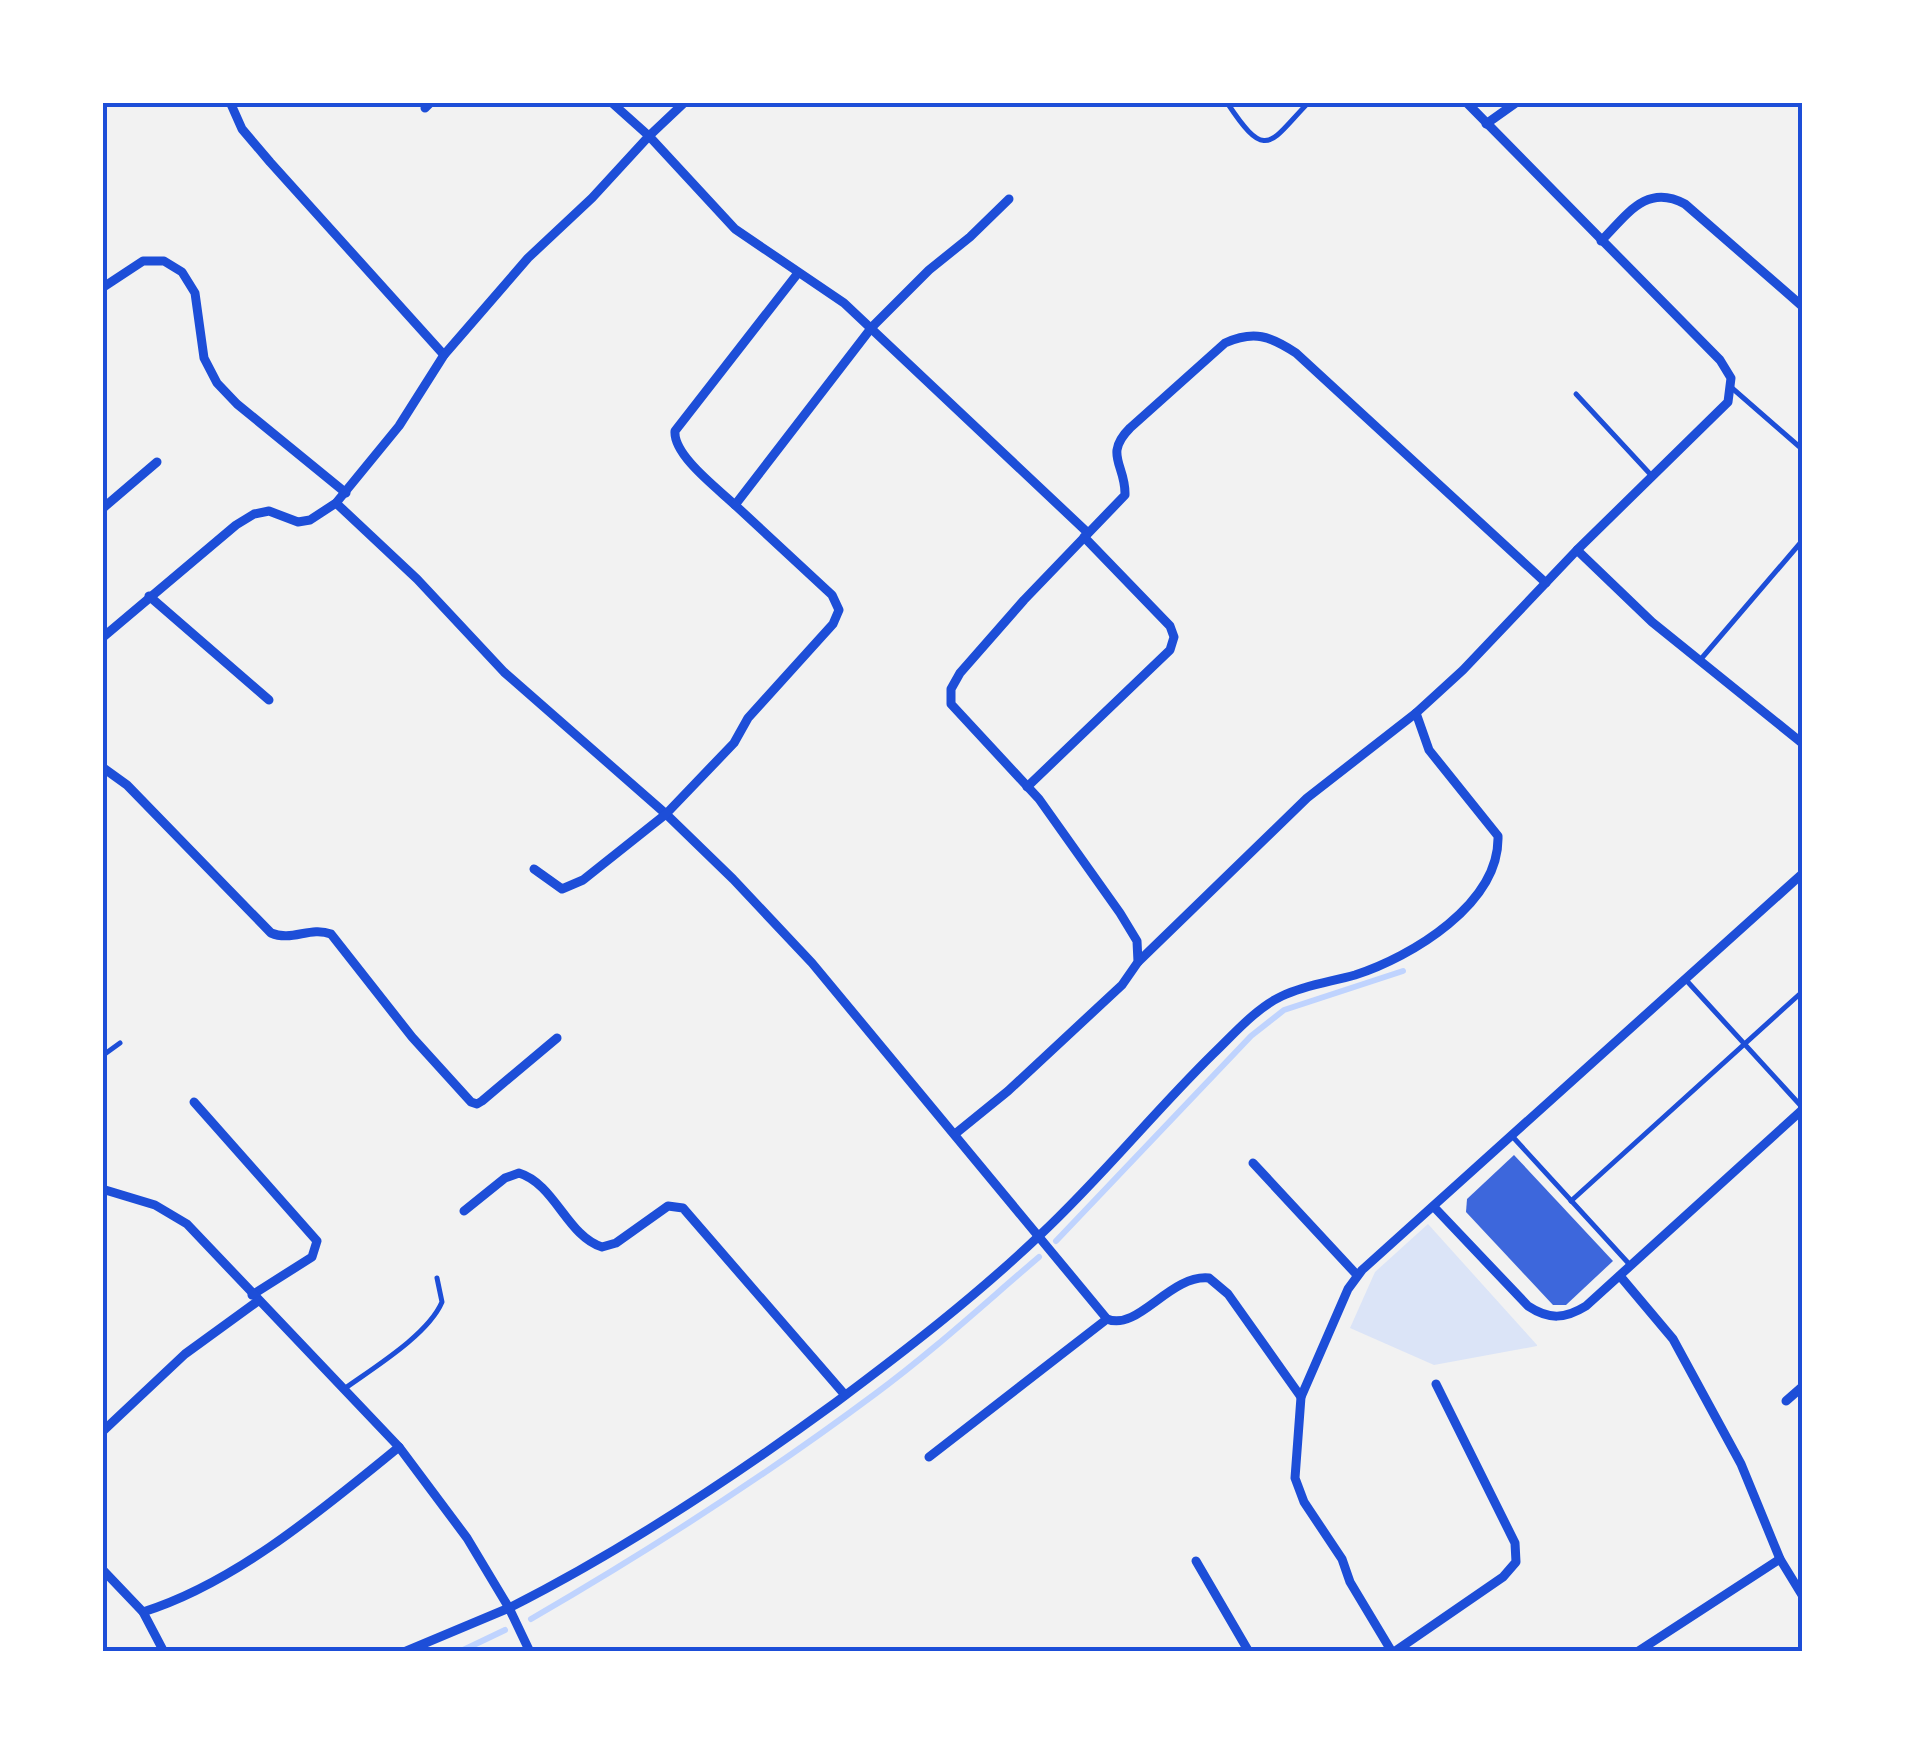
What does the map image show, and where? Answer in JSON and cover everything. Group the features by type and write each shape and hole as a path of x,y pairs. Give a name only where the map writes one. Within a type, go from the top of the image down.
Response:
{"street":[{"path":"230,102 242,129 444,355"},
{"path":"611,102 649,136 734,229 844,303 872,327 1086,535 1170,626 1174,637 1170,650 1027,787"},
{"path":"102,638 254,514 269,511 298,522 310,520 336,503 399,426 444,355 528,258 685,102"},
{"path":"955,1134 1122,986 1138,962 1308,798 1464,670 1577,550 1720,413 1732,388 1731,378 1720,360 1466,102"},
{"path":"1486,124 1517,102"},
{"path":"1601,242 1641,203 1654,196 1669,195 1685,204 1802,306"},
{"path":"734,505 872,327 1009,199"},
{"path":"102,288 143,261 164,262 182,272 195,294 204,358 217,383 237,404 346,493"},
{"path":"534,868 562,889 583,880 666,814 734,742 748,718 837,618 837,602 832,595 680,452 674,431 798,273"},
{"path":"1138,962 1137,941 1120,913 1027,787 951,704 951,689 960,674 1024,600 1125,495 1125,480 1115,453 1119,440 1225,343 1259,334 1296,353 1546,584"},
{"path":"102,510 157,462"},
{"path":"336,503 417,579 504,672 666,814 733,879 812,963 1106,1320 1126,1320 1185,1280 1209,1278 1228,1294 1301,1397"},
{"path":"1577,550 1652,622 1802,742"},
{"path":"149,596 269,700"},
{"path":"404,1652 508,1608 627,1545 769,1452 920,1340 1037,1238 1078,1200 1208,1059 1278,997 1389,962 1423,943 1473,898 1490,874 1498,852 1498,836 1429,750 1416,712"},
{"path":"102,767 127,785 271,933 282,938 320,930 331,934 412,1037 471,1102 482,1101 557,1038"},
{"path":"1436,1384 1515,1543 1516,1562 1504,1577 1393,1652 1299,1491 1294,1463 1301,1397 1348,1288 1802,874"},
{"path":"102,1432 185,1354 312,1258 317,1242 194,1102"},
{"path":"1434,1207 1528,1306 1541,1315 1572,1315 1802,1109"},
{"path":"1253,1163 1357,1276"},
{"path":"464,1211 505,1178 520,1173 533,1180 589,1240 602,1246 616,1243 668,1206 683,1208 845,1396"},
{"path":"102,1189 155,1205 188,1224 399,1447 467,1538 530,1652"},
{"path":"1620,1276 1673,1339 1741,1464 1780,1559 1802,1595"},
{"path":"929,1458 1106,1320"},
{"path":"1786,1401 1802,1387"},
{"path":"143,1612 166,1605 274,1542 399,1447"},
{"path":"1637,1652 1780,1559"},
{"path":"1196,1561 1249,1652"},
{"path":"102,1569 143,1612 164,1652"}],"lane":[{"path":"1228,104 1252,138 1264,142 1276,138 1309,102"},
{"path":"1732,388 1802,449"},
{"path":"1576,394 1652,475"},
{"path":"1701,659 1802,541"},
{"path":"1686,980 1802,1109"},
{"path":"1571,1200 1802,992"},
{"path":"102,1056 120,1043"},
{"path":"1512,1136 1630,1266"},
{"path":"344,1389 394,1353 435,1315 442,1302 437,1278"}],"shaded area":[{"path":"1428,1224 1537,1346 1434,1365 1350,1328 1375,1272"}],"building":[{"path":"1514,1155 1613,1261 1566,1305 1553,1305 1466,1212 1467,1199"}],"waterway":[{"path":"1056,1241 1251,1036 1284,1010 1403,971"},
{"path":"531,1619 792,1454 917,1361 1039,1257"},
{"path":"459,1652 505,1630"}]}
